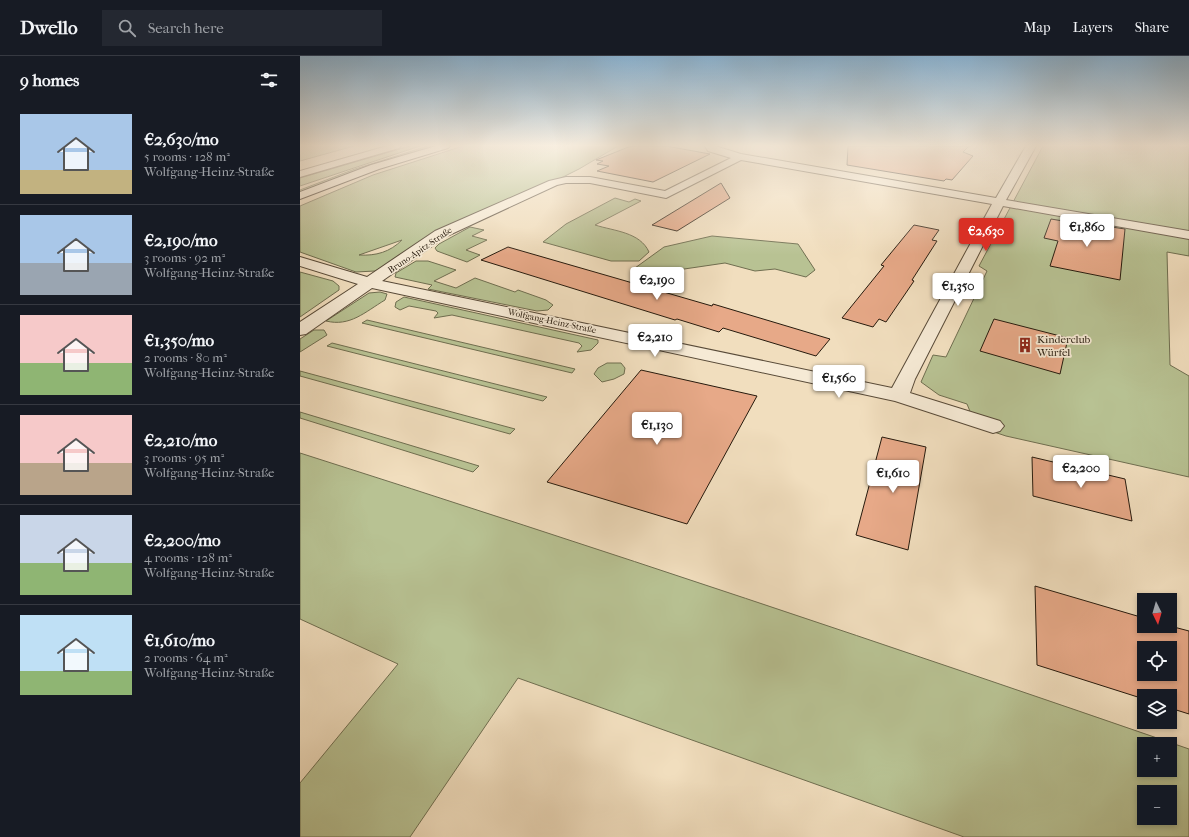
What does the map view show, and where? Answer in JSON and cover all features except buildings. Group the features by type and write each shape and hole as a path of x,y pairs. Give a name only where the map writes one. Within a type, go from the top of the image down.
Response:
{"street":[{"path":"300,196 335,182"},
{"name":"Bruno-Apitz-Straße","path":"300,330 371,283 440,234 455,226 557,182"},
{"name":"Bruno-Apitz-Straße","path":"602,182 666,195 690,182"},
{"path":"890,182 1189,235"},
{"path":"899,396 905,379 1010,182"},
{"name":"Wolfgang-Heinz-Straße","path":"300,261 371,283 899,396 993,426"}],"green space":[{"path":"300,182 311,182 300,186"},
{"path":"320,182 326,182 300,192 300,190"},
{"path":"355,182 552,182 375,271 356,272 300,252 300,206","holes":["402,240 393,248 377,254 359,255"]},
{"path":"1024,182 1189,182 1189,256 1167,252 1170,365 1189,376 1189,477 1006,436 976,426 967,404 939,395 921,382 933,355 946,357 987,271 979,266"},
{"path":"615,198 629,202 635,199 641,201 595,225 626,233 639,240 645,245 649,252 639,261 611,261 543,242 566,224"},
{"path":"470,227 484,230 472,236 487,240 466,250 480,255 467,262 437,251 435,248 439,244"},
{"path":"712,236 798,244 815,270 806,277 775,269 755,271 725,263 657,273 635,268 664,247"},
{"path":"416,261 428,261 456,270 434,281 456,288 475,278 515,292 518,290 546,300 553,305 548,310 537,311 428,289 432,285 395,277 396,273"},
{"path":"300,272 333,281 339,286 339,290 300,317"},
{"path":"380,292 387,294 385,300 364,314 343,322 326,321 369,293"},
{"path":"404,297 598,340 598,343 591,350 577,352 582,346 579,343 452,315 434,318 438,313 436,311 409,306 400,310 395,307 396,302"},
{"path":"367,320 575,369 572,373 362,323"},
{"path":"314,330 324,330 327,335 300,352 300,339"},
{"path":"332,343 547,397 543,401 327,346"},
{"path":"607,363 621,363 625,368 624,374 614,379 602,382 594,374 598,368"},
{"path":"300,371 515,429 510,434 300,376"},
{"path":"300,412 479,466 473,472 300,418"},
{"path":"300,453 746,598 1154,737 1137,737 1137,777 1177,777 1177,745 1189,749 1189,837 964,837 518,678 410,837 300,837 300,783 398,664 300,619"}],"place":[{"name":"Kinderclub Würfel","path":"1025,345"}]}
